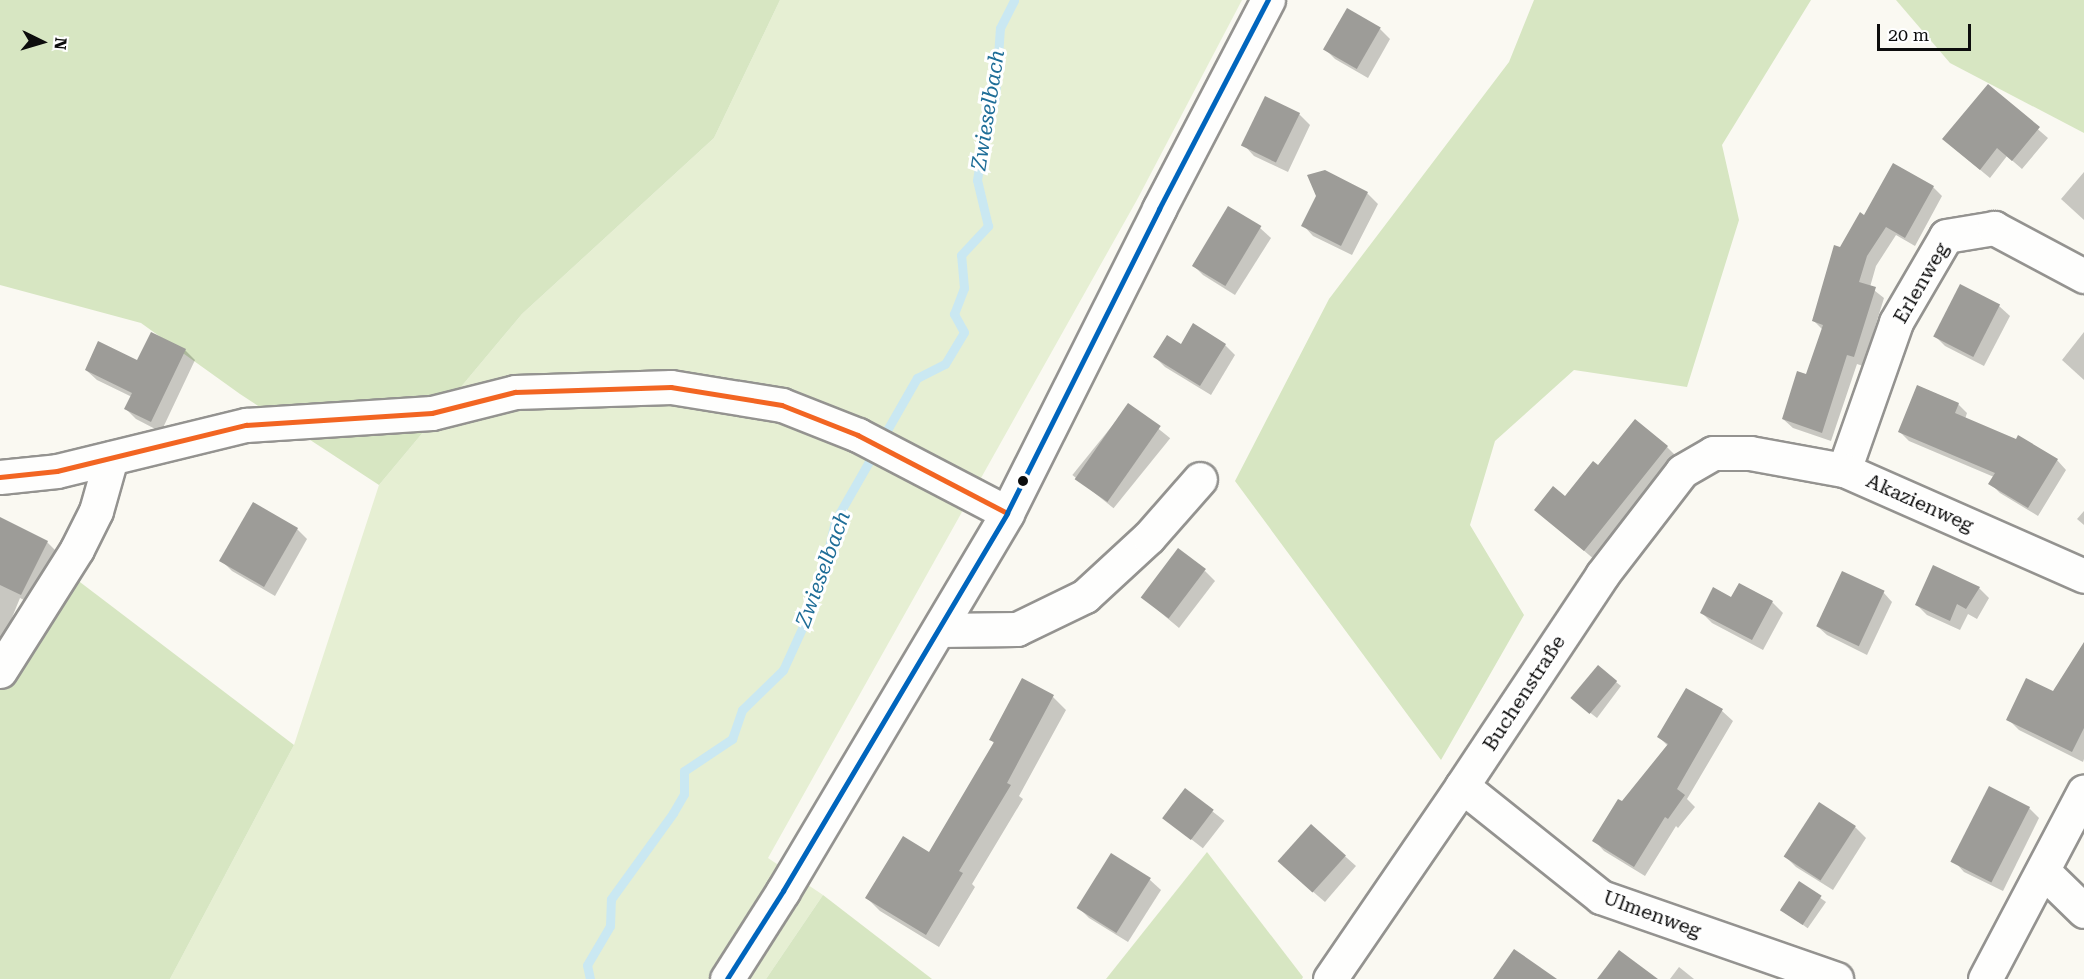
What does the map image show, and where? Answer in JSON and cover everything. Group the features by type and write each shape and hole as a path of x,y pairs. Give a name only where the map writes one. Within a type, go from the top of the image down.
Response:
{"street":[{"path":"726,979 783,891 1007,513 1159,209 1268,0"},
{"name":"Erlenweg","path":"1844,470 1896,322 1946,236 1994,228 2084,276"},
{"path":"0,477 57,471 246,426 432,413 515,392 671,387 782,405 858,435 1007,513"},
{"name":"Buchenstraße","path":"1330,979 1602,575 1682,471 1713,453 1750,453"},
{"name":"Akazienweg","path":"1750,453 1844,470 2084,576"},
{"path":"0,671 77,549 96,511 111,458"},
{"path":"939,630 1017,629 1085,596 1149,537 1200,479"},
{"name":"Ulmenweg","path":"1462,786 1601,897 1836,979"},
{"path":"1985,979 2084,791"},
{"path":"2043,871 2084,911"}],"green space":[{"path":"0,0 780,0 714,138 522,314 379,485 240,394 141,323 0,285"},
{"path":"780,0 1242,0 1138,198 768,858 823,895 766,979 170,979 294,745 379,485 522,314 714,138"},
{"path":"1534,0 1811,0 1722,145 1739,220 1687,387 1574,370 1495,441 1470,525 1524,615 1441,760 1235,481 1329,299 1509,62"},
{"path":"1896,0 2084,0 2084,133 1950,63"},
{"path":"72,576 294,745 170,979 0,979 0,661"},
{"path":"1207,852 1303,977 1302,979 1106,979"},
{"path":"823,895 932,979 766,979"}],"building":[{"path":"1347,8 1381,28 1357,69 1323,50"},
{"path":"1988,84 2040,127 2012,161 1997,148 1980,170 1942,139"},
{"path":"1265,96 1300,113 1276,163 1241,145"},
{"path":"1893,163 1934,186 1905,238 1886,227 1867,256 1859,282 1876,287 1854,357 1847,355 1822,433 1782,419 1797,371 1806,374 1823,325 1812,321 1834,245 1840,247 1860,212 1864,215"},
{"path":"1325,170 1368,192 1341,246 1301,226 1316,196 1307,175"},
{"path":"1228,206 1261,226 1225,286 1192,266"},
{"path":"1960,284 2000,304 1973,357 1933,337"},
{"path":"1193,323 1226,344 1200,386 1153,357 1167,335 1181,344"},
{"path":"151,332 186,349 151,422 124,409 132,393 85,370 98,341 137,360"},
{"path":"1917,385 1959,403 1955,413 2016,439 2018,435 2058,459 2028,508 1988,484 1995,473 1898,432"},
{"path":"1128,403 1161,426 1107,502 1075,479"},
{"path":"1635,419 1668,446 1584,551 1534,510 1553,486 1565,496 1593,461 1598,465"},
{"path":"253,502 298,528 264,587 219,561"},
{"path":"0,517 48,541 21,595 0,585"},
{"path":"1178,548 1206,569 1169,619 1141,598"},
{"path":"1933,565 1980,587 1966,609 1957,604 1950,621 1915,605"},
{"path":"1842,571 1885,591 1859,646 1816,626"},
{"path":"1739,583 1773,601 1752,640 1700,613 1713,587 1731,597"},
{"path":"2084,642 2084,728 2072,752 2006,720 2026,678 2053,691"},
{"path":"1598,665 1617,681 1590,714 1570,698"},
{"path":"1022,678 1054,695 1007,783 1011,785 959,871 963,873 926,935 865,898 903,836 929,852 994,742 989,740"},
{"path":"1686,688 1723,709 1677,789 1685,795 1668,819 1665,817 1634,867 1592,841 1618,799 1622,801 1668,744 1657,737"},
{"path":"1989,786 2030,807 1991,883 1950,862"},
{"path":"1185,788 1214,810 1191,840 1162,818"},
{"path":"1819,802 1856,826 1820,880 1784,857"},
{"path":"1311,824 1346,855 1312,893 1278,861"},
{"path":"1111,853 1151,878 1116,933 1077,908"},
{"path":"1799,881 1822,896 1803,925 1780,910"},
{"path":"1514,949 1557,979 1493,979"},
{"path":"1619,950 1658,979 1597,979"}],"waterway":[{"name":"Zwieselbach","path":"590,979 587,965 610,926 611,899 673,813 684,794 684,771 732,739 742,710 783,670 819,591 835,521 917,378 945,364 964,332 954,314 964,288 961,255 988,226 977,180 985,131 995,99 1000,28 1014,0"}],"transit line":[{"path":"727,979 783,891 1007,513 1159,209 1268,0"},
{"path":"0,477 57,471 246,425 432,413 515,392 671,387 782,405 858,435 1007,513"}]}
